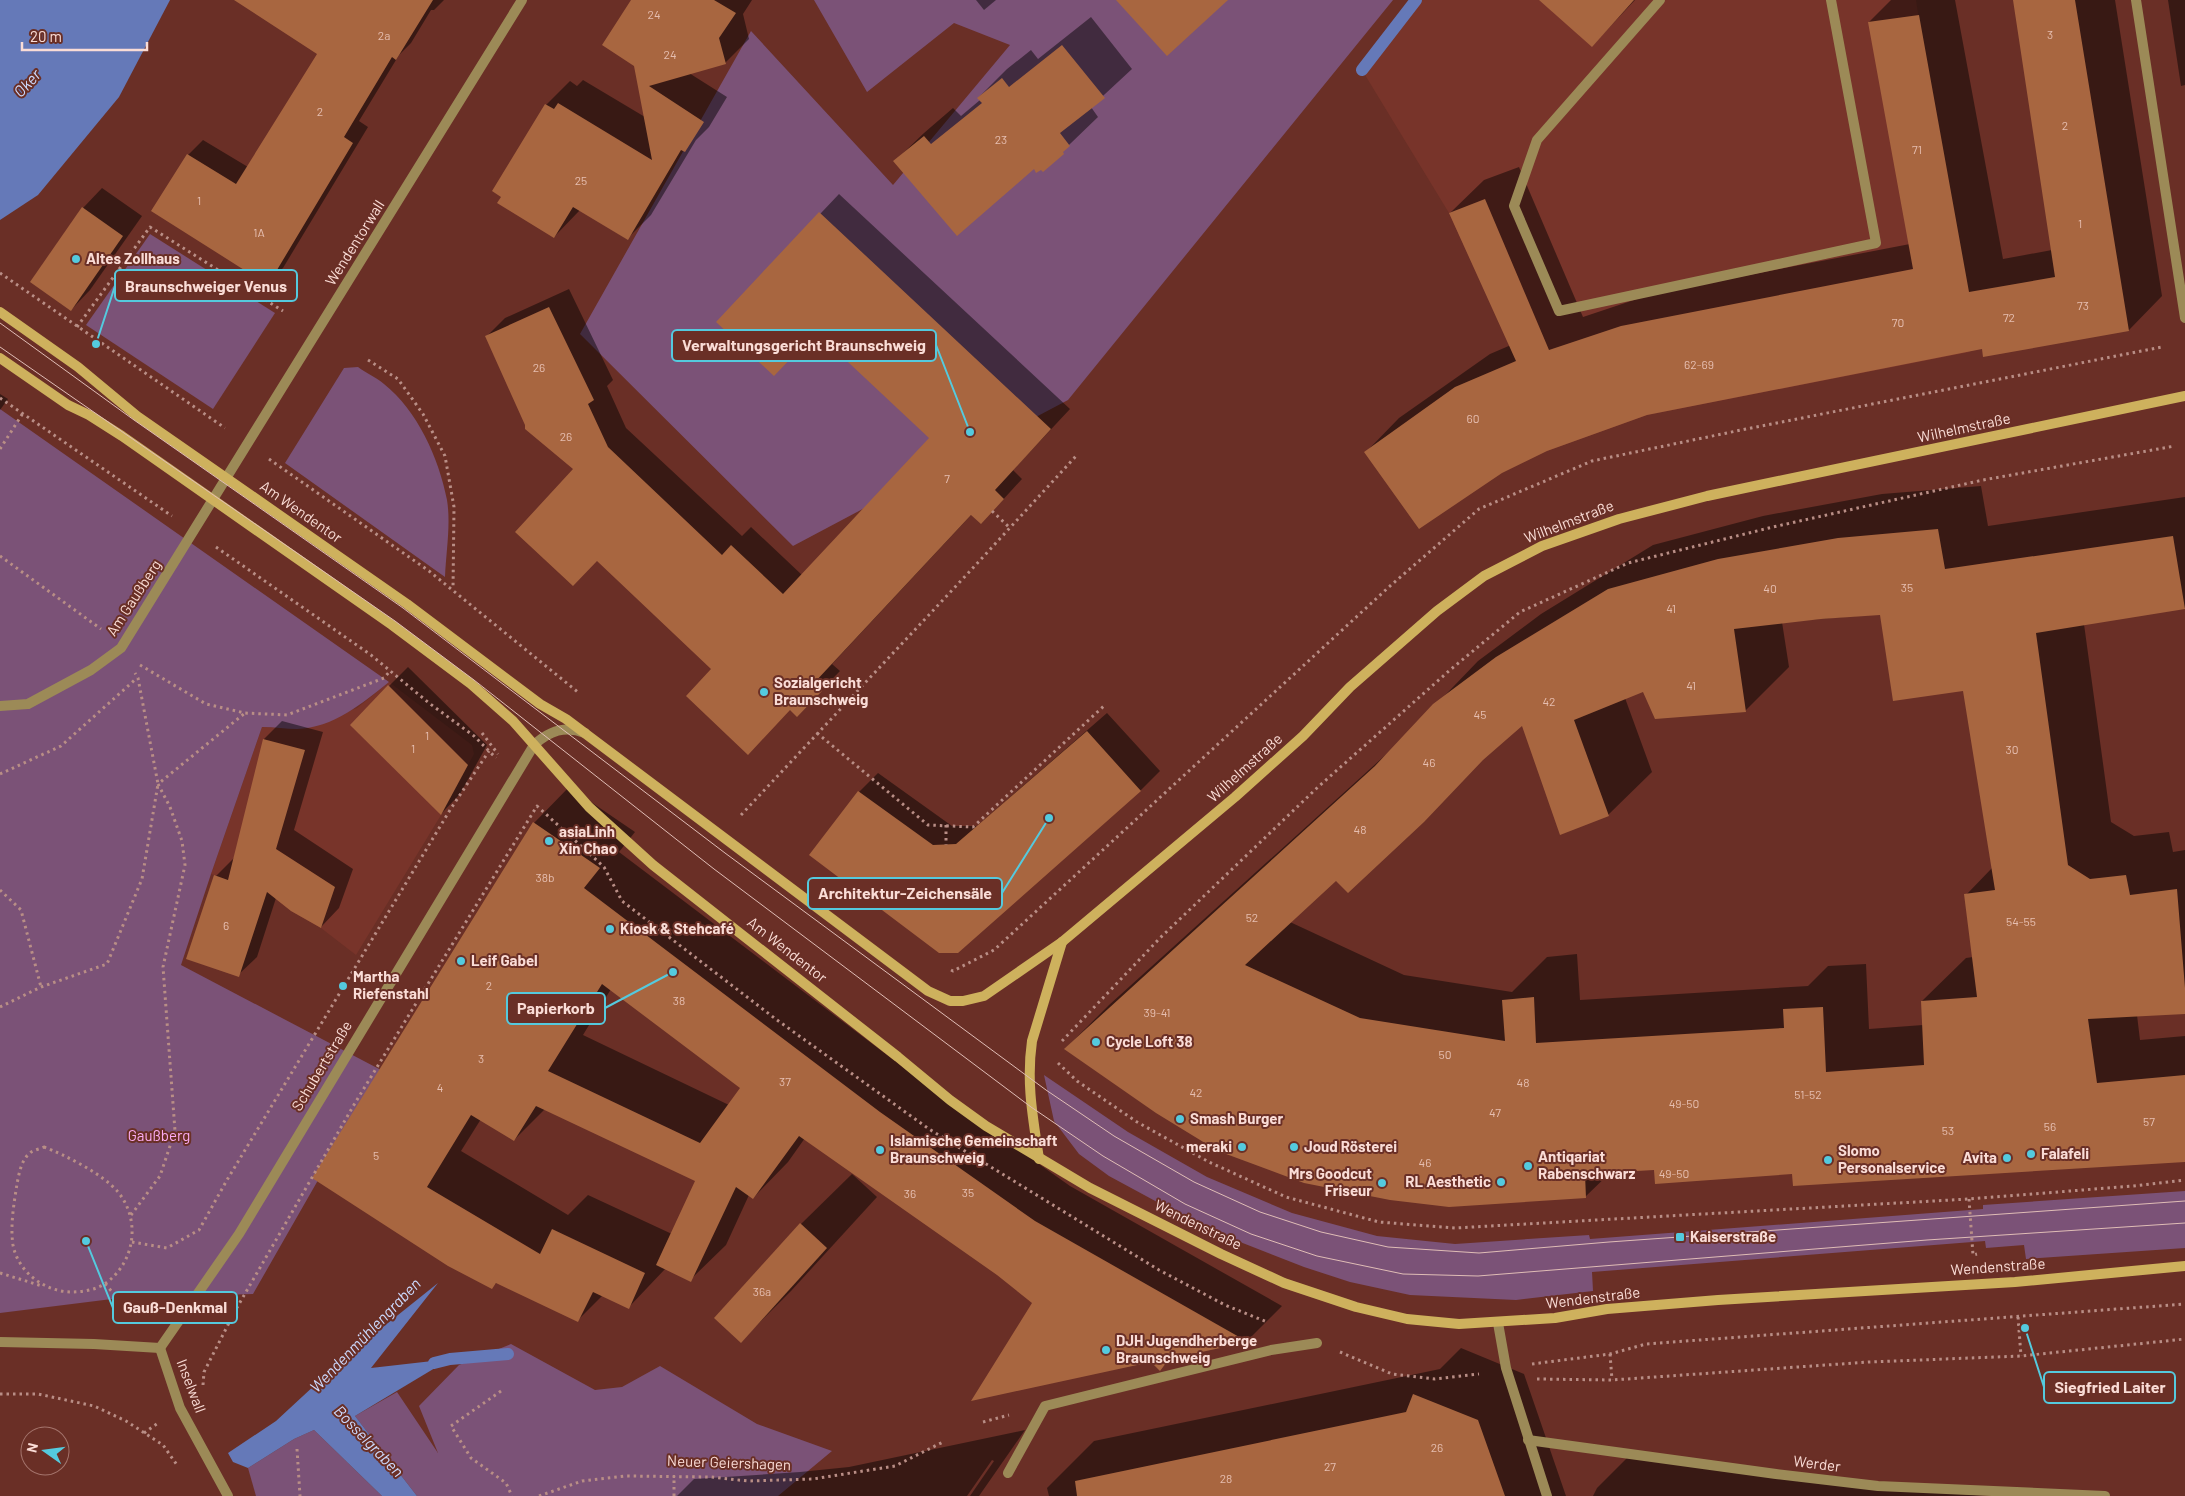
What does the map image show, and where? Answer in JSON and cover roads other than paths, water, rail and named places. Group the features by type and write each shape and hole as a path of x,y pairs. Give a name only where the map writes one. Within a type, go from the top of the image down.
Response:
{"main road":[{"name":"Am Wendentor","path":"0,312 88,375 129,410 406,604 540,704 566,719 928,991 950,1001 963,1001 984,996 1062,942"},
{"name":"Am Wendentor","path":"0,358 68,404 90,415 122,436 392,625 470,684 513,721 589,807 653,865 950,1100 986,1126 1039,1159"},
{"name":"Wilhelmstraße","path":"1062,942 1235,797 1303,736 1350,687 1437,611 1484,576 1542,546 1619,519 1707,496 2185,396"},
{"path":"1039,1159 1029,1093 1030,1054 1032,1041 1062,942"},
{"name":"Wendenstraße","path":"1039,1159 1106,1197 1284,1283 1356,1307 1407,1319 1459,1324 1555,1318 1607,1309 1718,1300 2015,1282 2185,1266"}],"street":[{"name":"Wendentorwall","path":"213,501 522,0"},
{"path":"1660,0 1537,140 1514,206 1559,310 1876,243 1832,0"},
{"path":"2136,0 2185,318"},
{"name":"Am Gaußberg","path":"0,706 28,704 91,670 121,648 213,501"},
{"name":"Am Wendentor","path":"534,745 544,735 556,730 569,729 586,734"},
{"name":"Schubertstraße","path":"160,1348 239,1234 534,745"},
{"path":"1498,1323 1506,1368 1547,1496"},
{"name":"Inselwall","path":"0,1342 94,1344 160,1348 180,1408 228,1496"},
{"path":"1008,1473 1045,1406 1270,1350 1317,1342"},
{"name":"Werder","path":"1528,1440 1878,1486 2105,1496"}],"water":[{"name":"Oker","path":"0,0 170,0 119,97 38,195 0,220"},
{"name":"Bosselgraben","path":"438,1283 371,1368 450,1359 355,1416 417,1496 382,1496 314,1430 294,1439 248,1468 233,1462 228,1453 276,1421 343,1359"}],"waterway":[{"name":"Wendenmühlengraben","path":"1362,70 1416,0"},
{"path":"434,1363 450,1359 508,1354"}],"tram line":[{"path":"0,323 134,420 403,608 725,853 1046,1090 1114,1136 1194,1182 1260,1212 1321,1232 1388,1247 1479,1253 2185,1201"},
{"path":"0,347 395,621 474,680 714,869 1031,1107 1103,1156 1185,1204 1251,1234 1317,1256 1403,1274 1478,1276 1927,1240 2185,1223"}],"place":[{"name":"Altes Zollhaus","path":"76,259"},
{"name":"Braunschweiger Venus","path":"96,344"},
{"name":"Verwaltungsgericht Braunschweig","path":"970,432"},
{"name":"Sozialgericht Braunschweig","path":"764,692"},
{"name":"Architektur-Zeichensäle","path":"1049,818"},
{"name":"asiaLinh Xin Chao","path":"549,841"},
{"name":"Kiosk & Stehcafé","path":"610,929"},
{"name":"Leif Gabel","path":"461,961"},
{"name":"Papierkorb","path":"673,972"},
{"name":"Martha Riefenstahl","path":"343,986"},
{"name":"Cycle Loft 38","path":"1096,1042"},
{"name":"Smash Burger","path":"1180,1119"},
{"name":"meraki","path":"1242,1147"},
{"name":"Joud Rösterei","path":"1294,1147"},
{"name":"Islamische Gemeinschaft Braunschweig","path":"880,1150"},
{"name":"Falafeli","path":"2031,1154"},
{"name":"Avita","path":"2007,1158"},
{"name":"Slomo Personalservice","path":"1828,1160"},
{"name":"Antiqariat Rabenschwarz","path":"1528,1166"},
{"name":"RL Aesthetic","path":"1501,1182"},
{"name":"Mrs Goodcut Friseur","path":"1382,1183"},
{"name":"Kaiserstraße","path":"1680,1237"},
{"name":"Gauß-Denkmal","path":"86,1241"},
{"name":"Siegfried Laiter","path":"2025,1328"},
{"name":"DJH Jugendherberge Braunschweig","path":"1106,1350"}],"park label":[{"name":"Gaußberg","path":"159,1136"}]}
